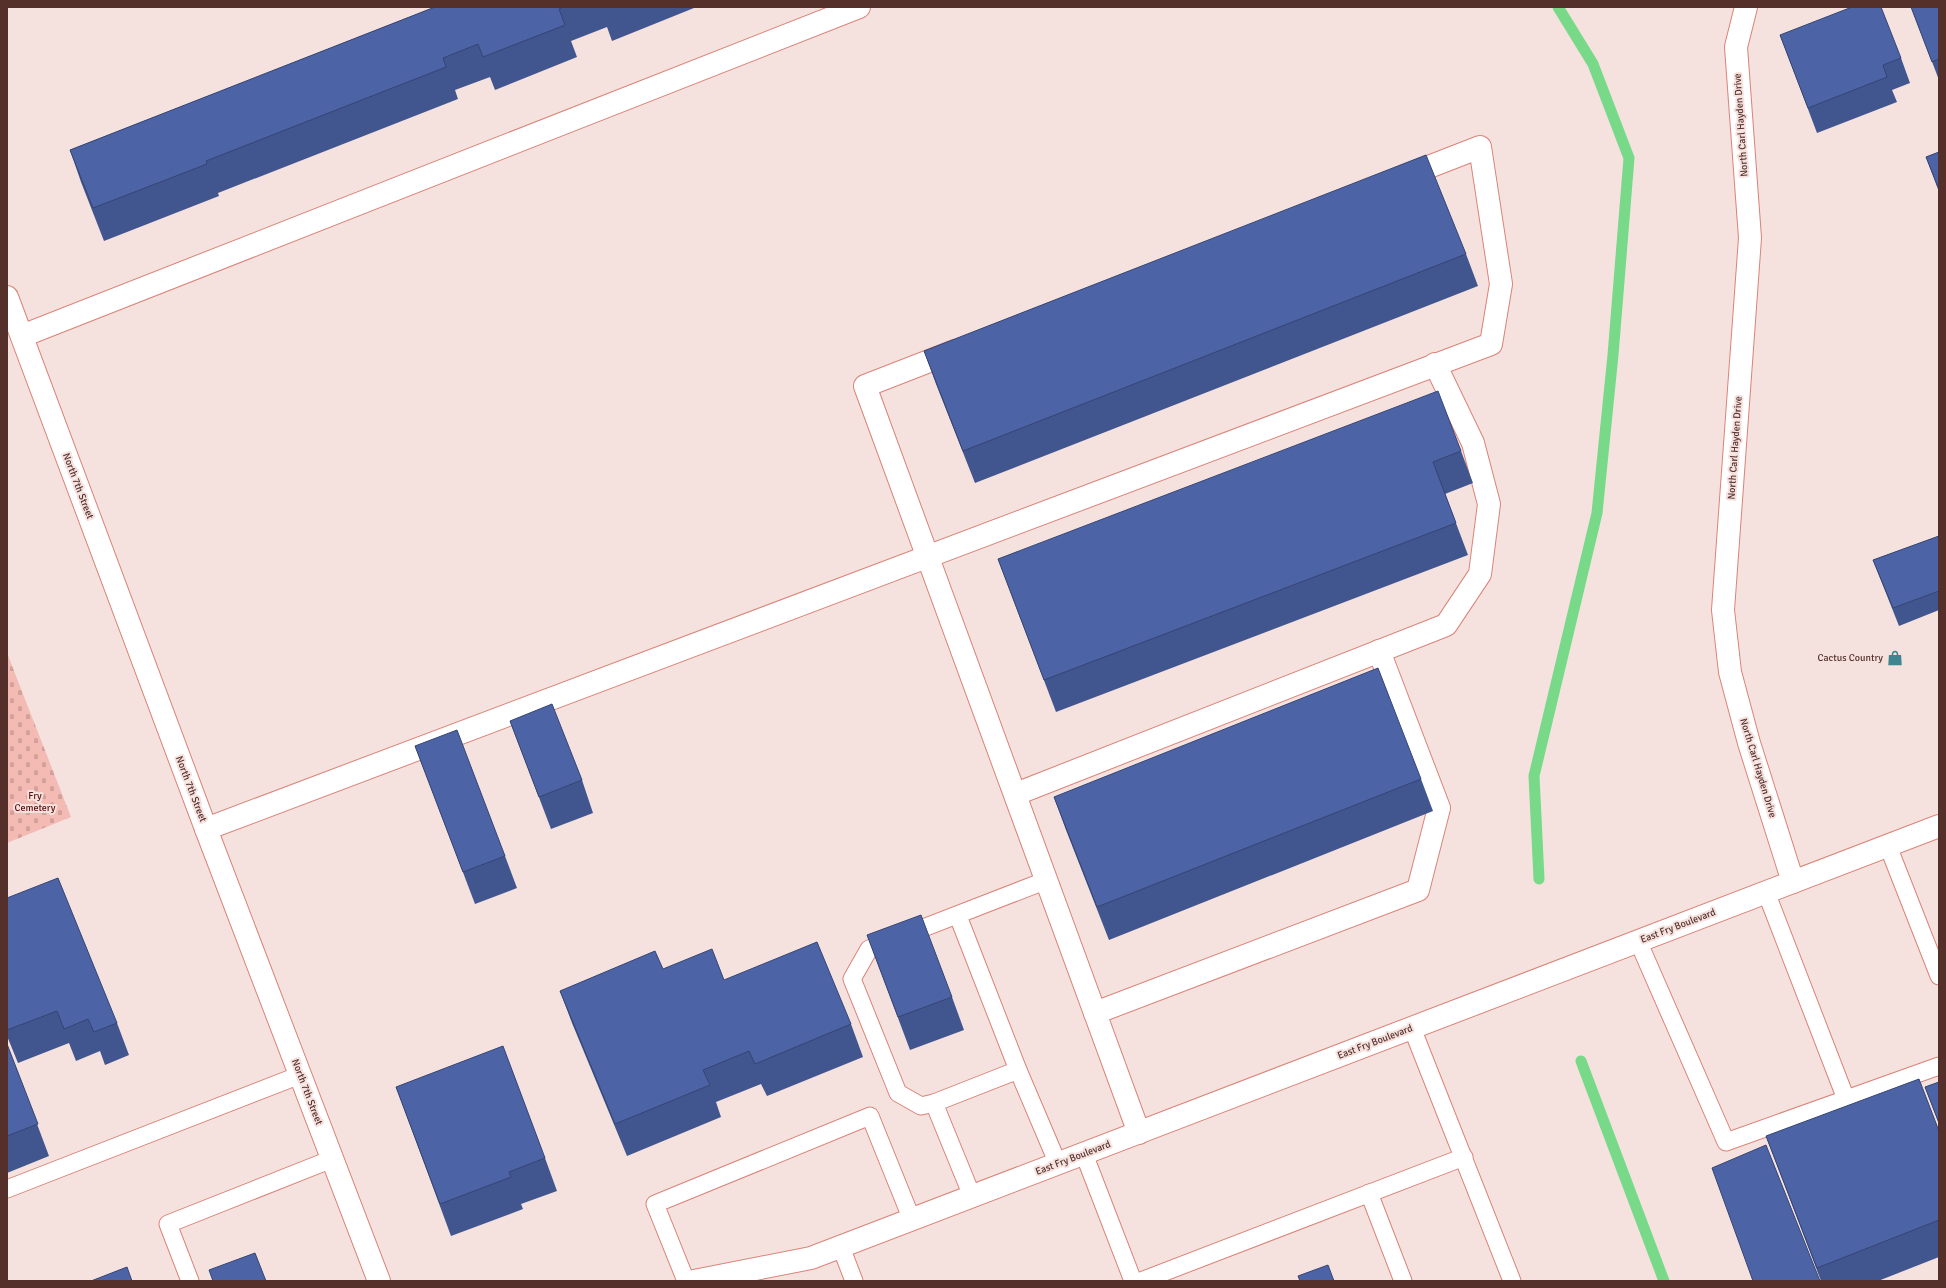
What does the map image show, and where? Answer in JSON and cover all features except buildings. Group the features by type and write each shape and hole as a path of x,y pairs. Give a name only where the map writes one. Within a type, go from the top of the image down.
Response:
{"street":[{"path":"22,336 859,7"},
{"name":"North Carl Hayden Drive","path":"1746,7 1736,47 1750,238 1723,610 1732,679 1749,743 1793,882"},
{"path":"206,828 1491,344 1501,284 1480,148 1384,185"},
{"name":"North 7th Street","path":"7,297 206,828 379,1281"},
{"path":"976,343 865,386 1140,1133"},
{"path":"1016,794 1446,625 1480,574 1489,504 1473,443 1435,364"},
{"path":"1095,1013 1418,890 1439,808 1379,651"},
{"name":"East Fry Boulevard","path":"694,1281 811,1258 1939,826"},
{"name":"East Fry Boulevard","path":"781,1281 811,1258"}],"lane":[{"path":"1888,846 1939,976"},
{"path":"1018,1070 934,1103 921,1106 898,1093 852,979 869,949 958,916 1047,880"},
{"path":"1766,892 1846,1099"},
{"path":"958,916 1018,1070 1058,1164"},
{"path":"1638,941 1726,1142 1939,1066"},
{"path":"1412,1028 1464,1156 1512,1281"},
{"path":"7,1189 300,1075"},
{"path":"934,1103 972,1196"},
{"path":"686,1281 655,1204 870,1116 912,1220"},
{"path":"1084,1154 1133,1281"},
{"path":"1141,1281 1174,1275 1369,1193 1464,1156"},
{"path":"190,1281 168,1224 332,1159"},
{"path":"1369,1193 1403,1281"},
{"path":"841,1247 854,1281"}],"green space":[{"name":"Fry Cemetery","path":"7,653 71,817 7,843"}],"waterway":[{"path":"1539,879 1534,776 1597,513 1613,355 1629,158 1593,64 1558,7"},
{"path":"1581,1061 1664,1281"}],"place":[{"name":"Cactus Country","path":"1895,658"}]}
